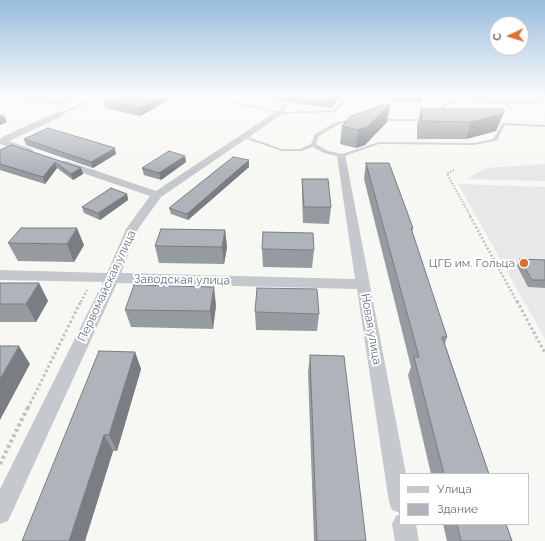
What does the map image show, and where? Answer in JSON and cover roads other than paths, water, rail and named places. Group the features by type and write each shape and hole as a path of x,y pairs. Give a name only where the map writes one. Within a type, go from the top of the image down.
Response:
{"street":[{"path":"39,155 2,142 7,138 46,120"},
{"name":"Первомайская улица","path":"0,513 112,278 132,229 158,195 269,120"},
{"name":"Новая улица","path":"342,156 399,496"},
{"path":"54,160 158,195"},
{"name":"Заводская улица","path":"0,275 363,284"},
{"path":"404,525 407,541"}],"lane":[{"path":"243,137 282,150 301,150 313,145 317,135 338,123 353,120"},
{"path":"523,120 529,125"},
{"path":"313,145 326,152 342,156 379,144 474,144 495,140 504,124 545,126"}],"place":[{"name":"ЦГБ им. Гольца","path":"524,263"}]}
